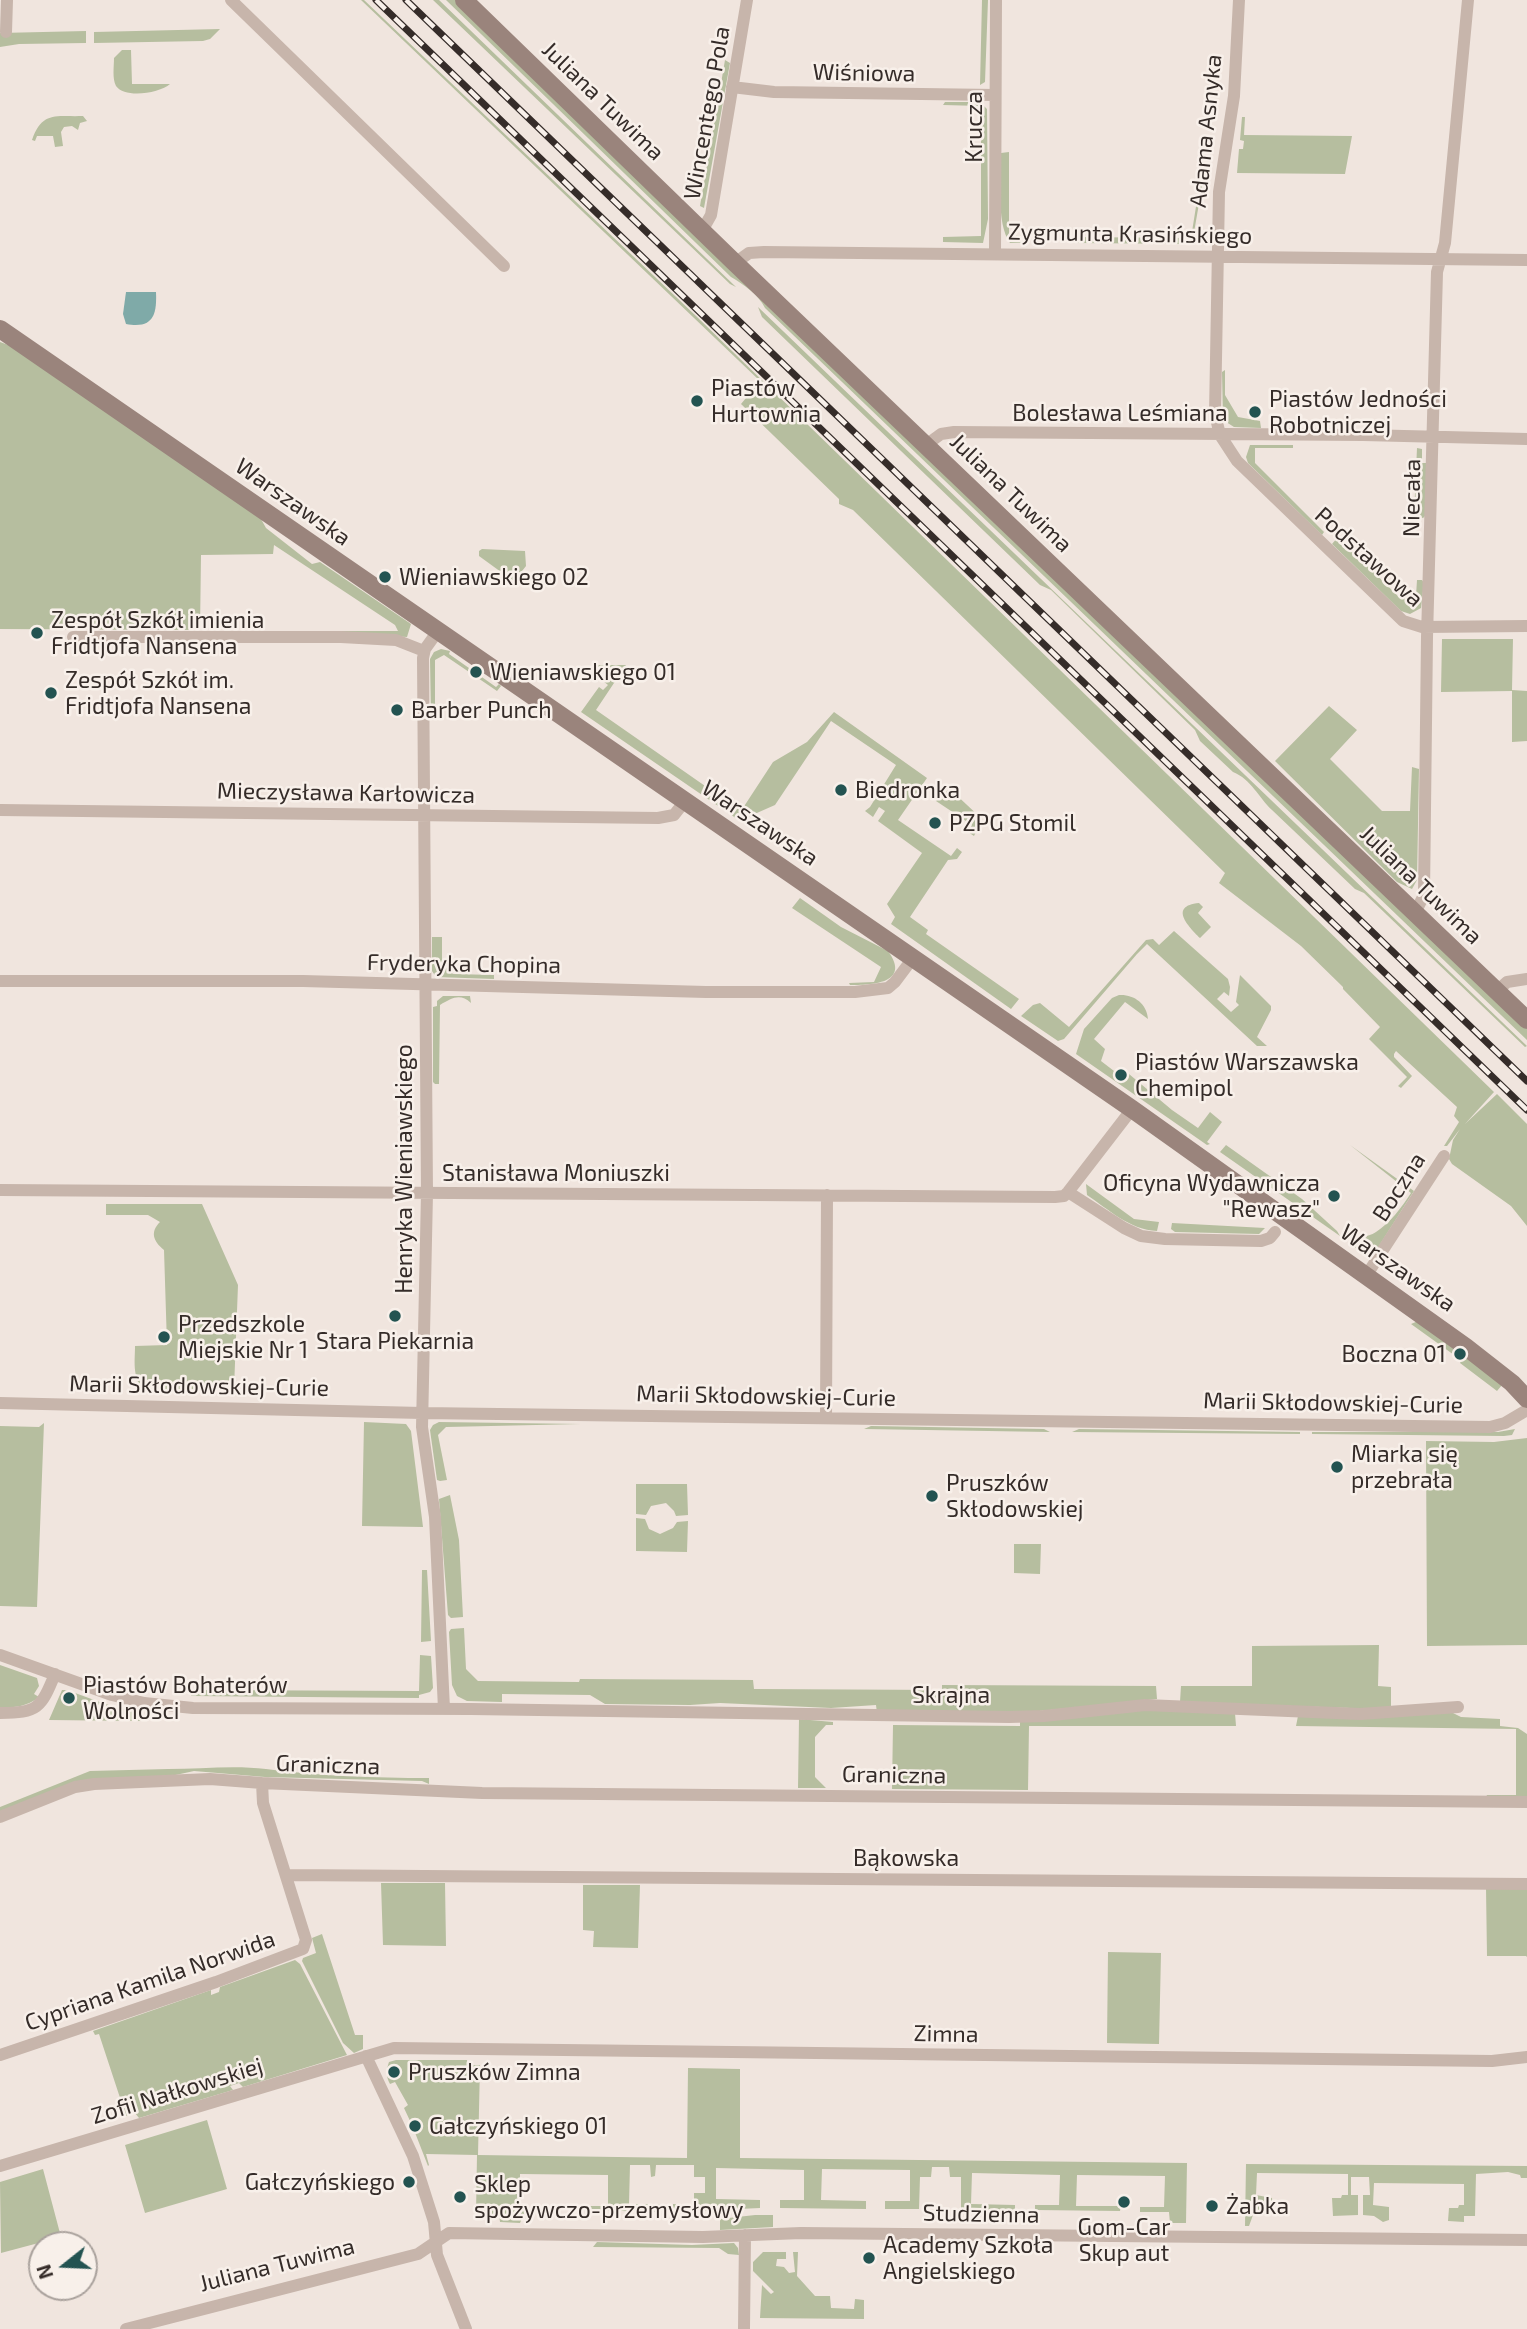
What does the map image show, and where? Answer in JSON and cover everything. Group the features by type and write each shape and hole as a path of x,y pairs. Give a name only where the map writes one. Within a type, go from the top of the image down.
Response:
{"street":[{"path":"6,32 7,0"},
{"path":"231,0 504,267"},
{"name":"Juliana Tuwima","path":"464,0 735,263 1527,1020"},
{"name":"Wincentego Pola","path":"702,231 711,215 747,0"},
{"name":"Krucza","path":"995,254 996,0"},
{"name":"Adama Asnyka","path":"1220,435 1215,414 1219,192 1234,96 1240,0"},
{"name":"Niecała","path":"1415,913 1424,895 1437,279 1446,243 1468,0"},
{"name":"Wiśniowa","path":"732,87 774,92 995,95"},
{"name":"Zygmunta Krasińskiego","path":"735,263 749,253 764,252 1527,260"},
{"name":"Warszawska","path":"0,329 1132,1109 1489,1363 1527,1399"},
{"name":"Bolesława Leśmiana","path":"926,445 944,433 954,432 1527,439"},
{"name":"Podstawowa","path":"1220,435 1237,461 1388,608 1409,624 1428,627 1527,626"},
{"path":"73,637 128,635 355,638 401,641 424,651 438,631"},
{"name":"Henryka Wieniawskiego","path":"424,651 427,1193 422,1427 435,1517 444,1709"},
{"name":"Mieczysława Karłowicza","path":"0,810 658,818 674,815 685,801"},
{"name":"Fryderyka Chopina","path":"0,981 303,981 771,993 878,991 892,986 913,958"},
{"path":"1497,991 1507,982 1527,979"},
{"path":"1132,1109 1068,1192 1124,1228 1146,1237 1261,1241 1275,1233"},
{"name":"Boczna","path":"1366,1276 1444,1156"},
{"name":"Stanisława Moniuszki","path":"0,1190 1055,1198 1068,1192"},
{"path":"826,1418 827,1195"},
{"name":"Marii Skłodowskiej-Curie","path":"0,1403 422,1413 1490,1427 1505,1423 1527,1410"},
{"name":"Skrajna","path":"0,1655 112,1695 170,1707 1018,1717 1145,1705 1360,1714 1458,1707"},
{"path":"0,1713 23,1713 36,1709 44,1701 55,1674"},
{"name":"Graniczna","path":"0,1816 75,1787 211,1779 482,1793 1527,1802"},
{"path":"262,1783 263,1803 286,1875"},
{"name":"Bąkowska","path":"286,1875 1527,1884"},
{"name":"Cypriana Kamila Norwida","path":"0,2055 299,1952 305,1947 306,1940 286,1875"},
{"name":"Zimna","path":"366,2056 394,2048 1465,2061 1499,2061 1527,2057"},
{"path":"366,2056 413,2156 434,2222 438,2258 466,2329"},
{"name":"Zofii Nałkowskiej","path":"0,2166 366,2056"},
{"name":"Studzienna","path":"437,2241 453,2233 703,2237 802,2233 1527,2240"},
{"path":"744,2329 745,2235"},
{"name":"Juliana Tuwima","path":"127,2329 418,2254 437,2241"}],"green space":[{"path":"361,0 696,316 1494,1092 1465,1124 1497,1094 1527,1124 1527,1226 1511,1206 1452,1164 1449,1159 1453,1140 1460,1129 1447,1146 1444,1146 1459,1122 1454,1116 1457,1107 1396,1051 1394,1057 1412,1076 1401,1088 1398,1086 1407,1077 1369,1039 1380,1027 1343,987 1301,946 1219,883 1225,873 853,510 839,504 839,499 741,404 760,381"},
{"path":"433,0 439,0 736,287 730,284"},
{"path":"446,0 455,0 679,218 1527,1029 1527,1040 765,308 755,294 731,277"},
{"path":"982,0 988,0 985,82 980,85"},
{"path":"220,29 210,39 203,41 94,43 94,32"},
{"path":"86,31 86,43 19,44 0,47 0,33"},
{"path":"122,50 131,50 132,84 170,84 159,90 143,93 120,90 115,83 114,58"},
{"path":"725,60 730,63 704,208 700,206"},
{"path":"945,102 980,102 987,109 988,219 983,243 943,242 943,237 981,236 981,106 943,105"},
{"path":"58,116 83,116 87,121 80,123 78,130 72,126 64,127 61,132 63,146 55,147 53,136 37,136 35,141 32,140 45,120"},
{"path":"1242,117 1245,117 1244,135 1352,136 1345,174 1237,173 1239,149 1243,149 1244,141 1240,140"},
{"path":"1009,152 1009,235 1022,236 1021,243 1010,243 1001,212 1001,153"},
{"path":"1201,175 1204,175 1193,238 1188,244 1077,243 1076,237 1191,238"},
{"path":"758,307 1527,1046 1364,893 1355,889 1272,810 1245,779 1233,772 1200,741 1195,730 762,317"},
{"path":"0,342 11,346 261,519 266,528 312,564 320,562 411,624 407,637 312,631 398,631 395,625 274,545 273,554 201,555 200,630 0,629"},
{"path":"1225,370 1225,395 1238,417 1260,421 1261,428 1234,427 1223,420 1222,372"},
{"path":"1250,445 1293,445 1293,448 1255,448 1255,463 1324,532 1322,535 1248,463 1246,457"},
{"path":"1417,448 1422,449 1422,463 1427,463 1426,515 1423,518 1414,516"},
{"path":"1338,537 1399,597 1416,596 1417,580 1422,580 1424,583 1421,608 1410,614 1401,611 1332,544"},
{"path":"482,549 525,551 526,566 515,580 512,580 479,556"},
{"path":"1442,639 1513,639 1512,690 1527,691 1527,741 1512,742 1512,691 1441,692"},
{"path":"441,649 450,651 449,654 496,687 499,684 501,686 497,691 444,655 435,660 435,717 431,715 430,659 434,652"},
{"path":"596,665 626,665 596,710 741,811 773,762 807,742 834,712 927,778 898,820 951,856 957,848 962,852 957,859 948,860 910,917 928,930 926,934 1019,999 1011,1009 891,924 895,917 887,904 922,853 878,821 885,811 879,807 873,817 865,811 896,765 831,721 775,805 750,816 743,823 581,712 599,687 603,690 608,685 603,681 607,675"},
{"path":"1329,706 1357,730 1330,759 1382,811 1410,811 1412,767 1419,769 1417,880 1412,889 1397,882 1275,761"},
{"path":"948,790 982,819 974,836 968,832 972,825 936,801"},
{"path":"800,898 841,927 888,951 894,962 895,970 892,976 877,983 850,985 849,983 874,982 881,967 792,908"},
{"path":"1199,903 1203,907 1198,913 1211,927 1200,938 1187,923 1183,912 1190,905"},
{"path":"1174,931 1228,979 1229,996 1224,992 1217,999 1231,1012 1239,1005 1236,1002 1240,975 1271,1006 1257,1037 1267,1046 1257,1046 1147,944 1064,1039 1058,1041 1021,1016 1033,1005 1040,1003 1069,1027 1146,940 1153,939 1159,945"},
{"path":"432,937 442,937 442,964 453,974 494,975 494,979 436,977 432,971"},
{"path":"1119,995 1129,996 1142,1004 1148,1019 1125,1002 1094,1039 1105,1049 1101,1061 1114,1071 1123,1069 1198,1128 1210,1112 1222,1122 1207,1142 1210,1144 1207,1145 1076,1054 1084,1029 1112,998"},
{"path":"443,996 470,996 471,1003 463,998 456,998 440,1005 439,1084 435,1084 433,1007 437,1006 437,1001"},
{"path":"1226,1145 1302,1199 1340,1236 1220,1152"},
{"path":"1350,1145 1414,1191 1370,1260 1350,1243 1381,1228 1411,1193"},
{"path":"1086,1184 1134,1219 1159,1222 1157,1231 1138,1227 1111,1212 1087,1195"},
{"path":"106,1204 202,1204 238,1285 234,1389 143,1389 139,1384 135,1368 135,1346 167,1345 164,1250 154,1236 160,1222 148,1215 106,1215"},
{"path":"1172,1223 1265,1228 1259,1234 1175,1232 1171,1229"},
{"path":"1418,1321 1456,1348 1454,1352 1462,1358 1465,1355 1502,1385 1497,1391 1460,1363 1461,1360 1411,1324"},
{"path":"364,1422 406,1424 411,1431 423,1527 362,1526"},
{"path":"439,1422 581,1424 446,1427 438,1435 447,1480 440,1481 437,1480 430,1430"},
{"path":"44,1423 37,1607 0,1606 0,1426 39,1427"},
{"path":"871,1426 1044,1429 1050,1432 864,1429"},
{"path":"1079,1429 1300,1432 1300,1434 1072,1432"},
{"path":"1515,1429 1512,1435 1504,1436 1312,1434 1498,1432"},
{"path":"1527,1438 1527,1645 1427,1646 1426,1441 1494,1442"},
{"path":"636,1484 687,1484 688,1515 676,1516 666,1503 651,1506 646,1515 636,1514"},
{"path":"450,1495 459,1540 463,1617 451,1618 448,1615 439,1499"},
{"path":"636,1518 645,1519 649,1529 660,1534 673,1528 677,1522 688,1521 687,1552 636,1551"},
{"path":"1014,1544 1041,1544 1040,1574 1014,1573"},
{"path":"422,1570 427,1570 431,1641 421,1642"},
{"path":"464,1628 466,1669 478,1681 753,1680 754,1689 942,1690 942,1685 1156,1686 1157,1699 1020,1713 877,1713 876,1705 831,1708 720,1703 605,1704 590,1695 502,1694 502,1702 467,1701 457,1696 452,1685 449,1632 451,1629"},
{"path":"1379,1645 1378,1686 1391,1687 1391,1706 1379,1709 1180,1702 1181,1686 1252,1686 1252,1646"},
{"path":"420,1655 431,1656 433,1688 430,1692 419,1695 419,1698 191,1696 192,1690 419,1691"},
{"path":"0,1665 37,1678 39,1686 34,1694 39,1697 25,1705 0,1708"},
{"path":"62,1690 141,1713 141,1721 49,1720"},
{"path":"1151,1710 1235,1713 1236,1726 1029,1726 1028,1790 892,1789 893,1725 1020,1726 1020,1720"},
{"path":"1449,1711 1461,1717 1500,1719 1500,1726 1518,1728 1527,1734 1527,1797 1486,1797 1516,1795 1516,1729 1296,1726 1298,1716"},
{"path":"799,1719 833,1722 833,1725 826,1725 815,1737 815,1777 826,1788 798,1788"},
{"path":"229,1767 347,1776 429,1778 429,1784 422,1781 265,1777 194,1771 171,1776 104,1779 0,1812 0,1807 90,1771"},
{"path":"381,1883 445,1883 446,1946 383,1945"},
{"path":"583,1885 640,1885 638,1948 593,1947 594,1931 583,1930"},
{"path":"1486,1888 1527,1889 1527,1957 1487,1956"},
{"path":"322,1934 355,2035 363,2035 363,2049 354,2053 343,2043 302,1961 303,1958 316,1953 312,1938"},
{"path":"1108,1952 1161,1953 1159,2044 1107,2043"},
{"path":"295,1960 300,1964 347,2055 243,2087 239,2083 230,2086 233,2090 139,2118 135,2113 126,2116 99,2034 95,2035 93,2031 211,1990 211,1995 219,1992 220,1987"},
{"path":"467,2060 467,2065 480,2065 478,2155 687,2158 688,2068 740,2069 740,2158 1187,2163 1186,2223 1170,2223 1169,2212 1140,2212 1140,2207 1164,2207 1165,2176 1077,2175 1076,2206 1121,2206 1120,2211 1035,2210 1035,2205 1059,2205 1060,2175 972,2173 971,2204 1015,2205 1015,2210 961,2209 961,2177 950,2177 949,2167 932,2167 931,2177 920,2177 919,2209 885,2209 885,2201 910,2201 910,2170 822,2169 821,2200 866,2201 866,2209 780,2208 780,2200 804,2200 804,2170 716,2168 716,2199 760,2200 760,2208 673,2212 673,2204 694,2204 694,2193 705,2193 705,2177 694,2177 694,2165 656,2165 655,2176 651,2177 650,2165 630,2165 629,2204 660,2204 660,2212 584,2210 584,2206 608,2206 608,2175 520,2174 520,2205 527,2206 520,2223 500,2222 499,2214 476,2214 477,2155 426,2154 428,2166 414,2130 418,2128 416,2122 411,2123 404,2108 408,2105 395,2082 390,2084 388,2079 389,2062"},
{"path":"207,2120 227,2189 145,2213 125,2145"},
{"path":"1246,2164 1527,2166 1527,2178 1508,2172 1476,2174 1475,2216 1464,2216 1464,2222 1448,2221 1449,2208 1464,2205 1464,2184 1374,2183 1373,2205 1389,2207 1389,2220 1383,2222 1374,2216 1363,2215 1363,2195 1370,2195 1369,2177 1351,2177 1351,2195 1358,2195 1358,2215 1333,2216 1332,2198 1348,2195 1348,2174 1257,2173 1256,2195 1272,2198 1273,2214 1253,2215 1249,2226 1245,2226"},
{"path":"43,2169 59,2231 28,2231 28,2246 1,2253 0,2182"},
{"path":"773,2215 773,2227 720,2230 720,2219"},
{"path":"597,2242 692,2245 734,2243 739,2255 728,2254 719,2248 593,2247"},
{"path":"763,2252 786,2252 786,2259 777,2259 776,2266 784,2267 789,2273 795,2272 793,2252 798,2252 797,2276 815,2296 830,2296 831,2308 854,2309 855,2299 864,2300 864,2319 760,2318 762,2285 771,2294 774,2292 753,2271 753,2262"}],"water":[{"path":"126,292 156,292 156,307 148,322 126,324 123,314"}],"railway":[{"path":"376,0 1527,1110"},
{"path":"406,0 1527,1081"}],"place":[{"name":"Piastów Hurtownia","path":"697,401"},
{"name":"Piastów Jedności Robotniczej","path":"1255,412"},
{"name":"Wieniawskiego 02","path":"385,577"},
{"name":"Zespół Szkół imienia Fridtjofa Nansena","path":"37,633"},
{"name":"Wieniawskiego 01","path":"476,672"},
{"name":"Zespół Szkół im. Fridtjofa Nansena","path":"51,693"},
{"name":"Barber Punch","path":"397,710"},
{"name":"Biedronka","path":"841,790"},
{"name":"PZPG Stomil","path":"935,823"},
{"name":"Piastów Warszawska Chemipol","path":"1121,1075"},
{"name":"Oficyna Wydawnicza \"Rewasz\"","path":"1334,1196"},
{"name":"Stara Piekarnia","path":"395,1316"},
{"name":"Przedszkole Miejskie Nr 1","path":"164,1337"},
{"name":"Boczna 01","path":"1460,1354"},
{"name":"Miarka się przebrała","path":"1337,1467"},
{"name":"Pruszków Skłodowskiej","path":"932,1496"},
{"name":"Piastów Bohaterów Wolności","path":"69,1698"},
{"name":"Pruszków Zimna","path":"394,2072"},
{"name":"Gałczyńskiego 01","path":"415,2126"},
{"name":"Gałczyńskiego","path":"409,2182"},
{"name":"Sklep spożywczo-przemysłowy","path":"460,2197"},
{"name":"Gom-Car Skup aut","path":"1124,2202"},
{"name":"Żabka","path":"1212,2206"},
{"name":"Academy Szkoła Angielskiego","path":"869,2258"}]}
